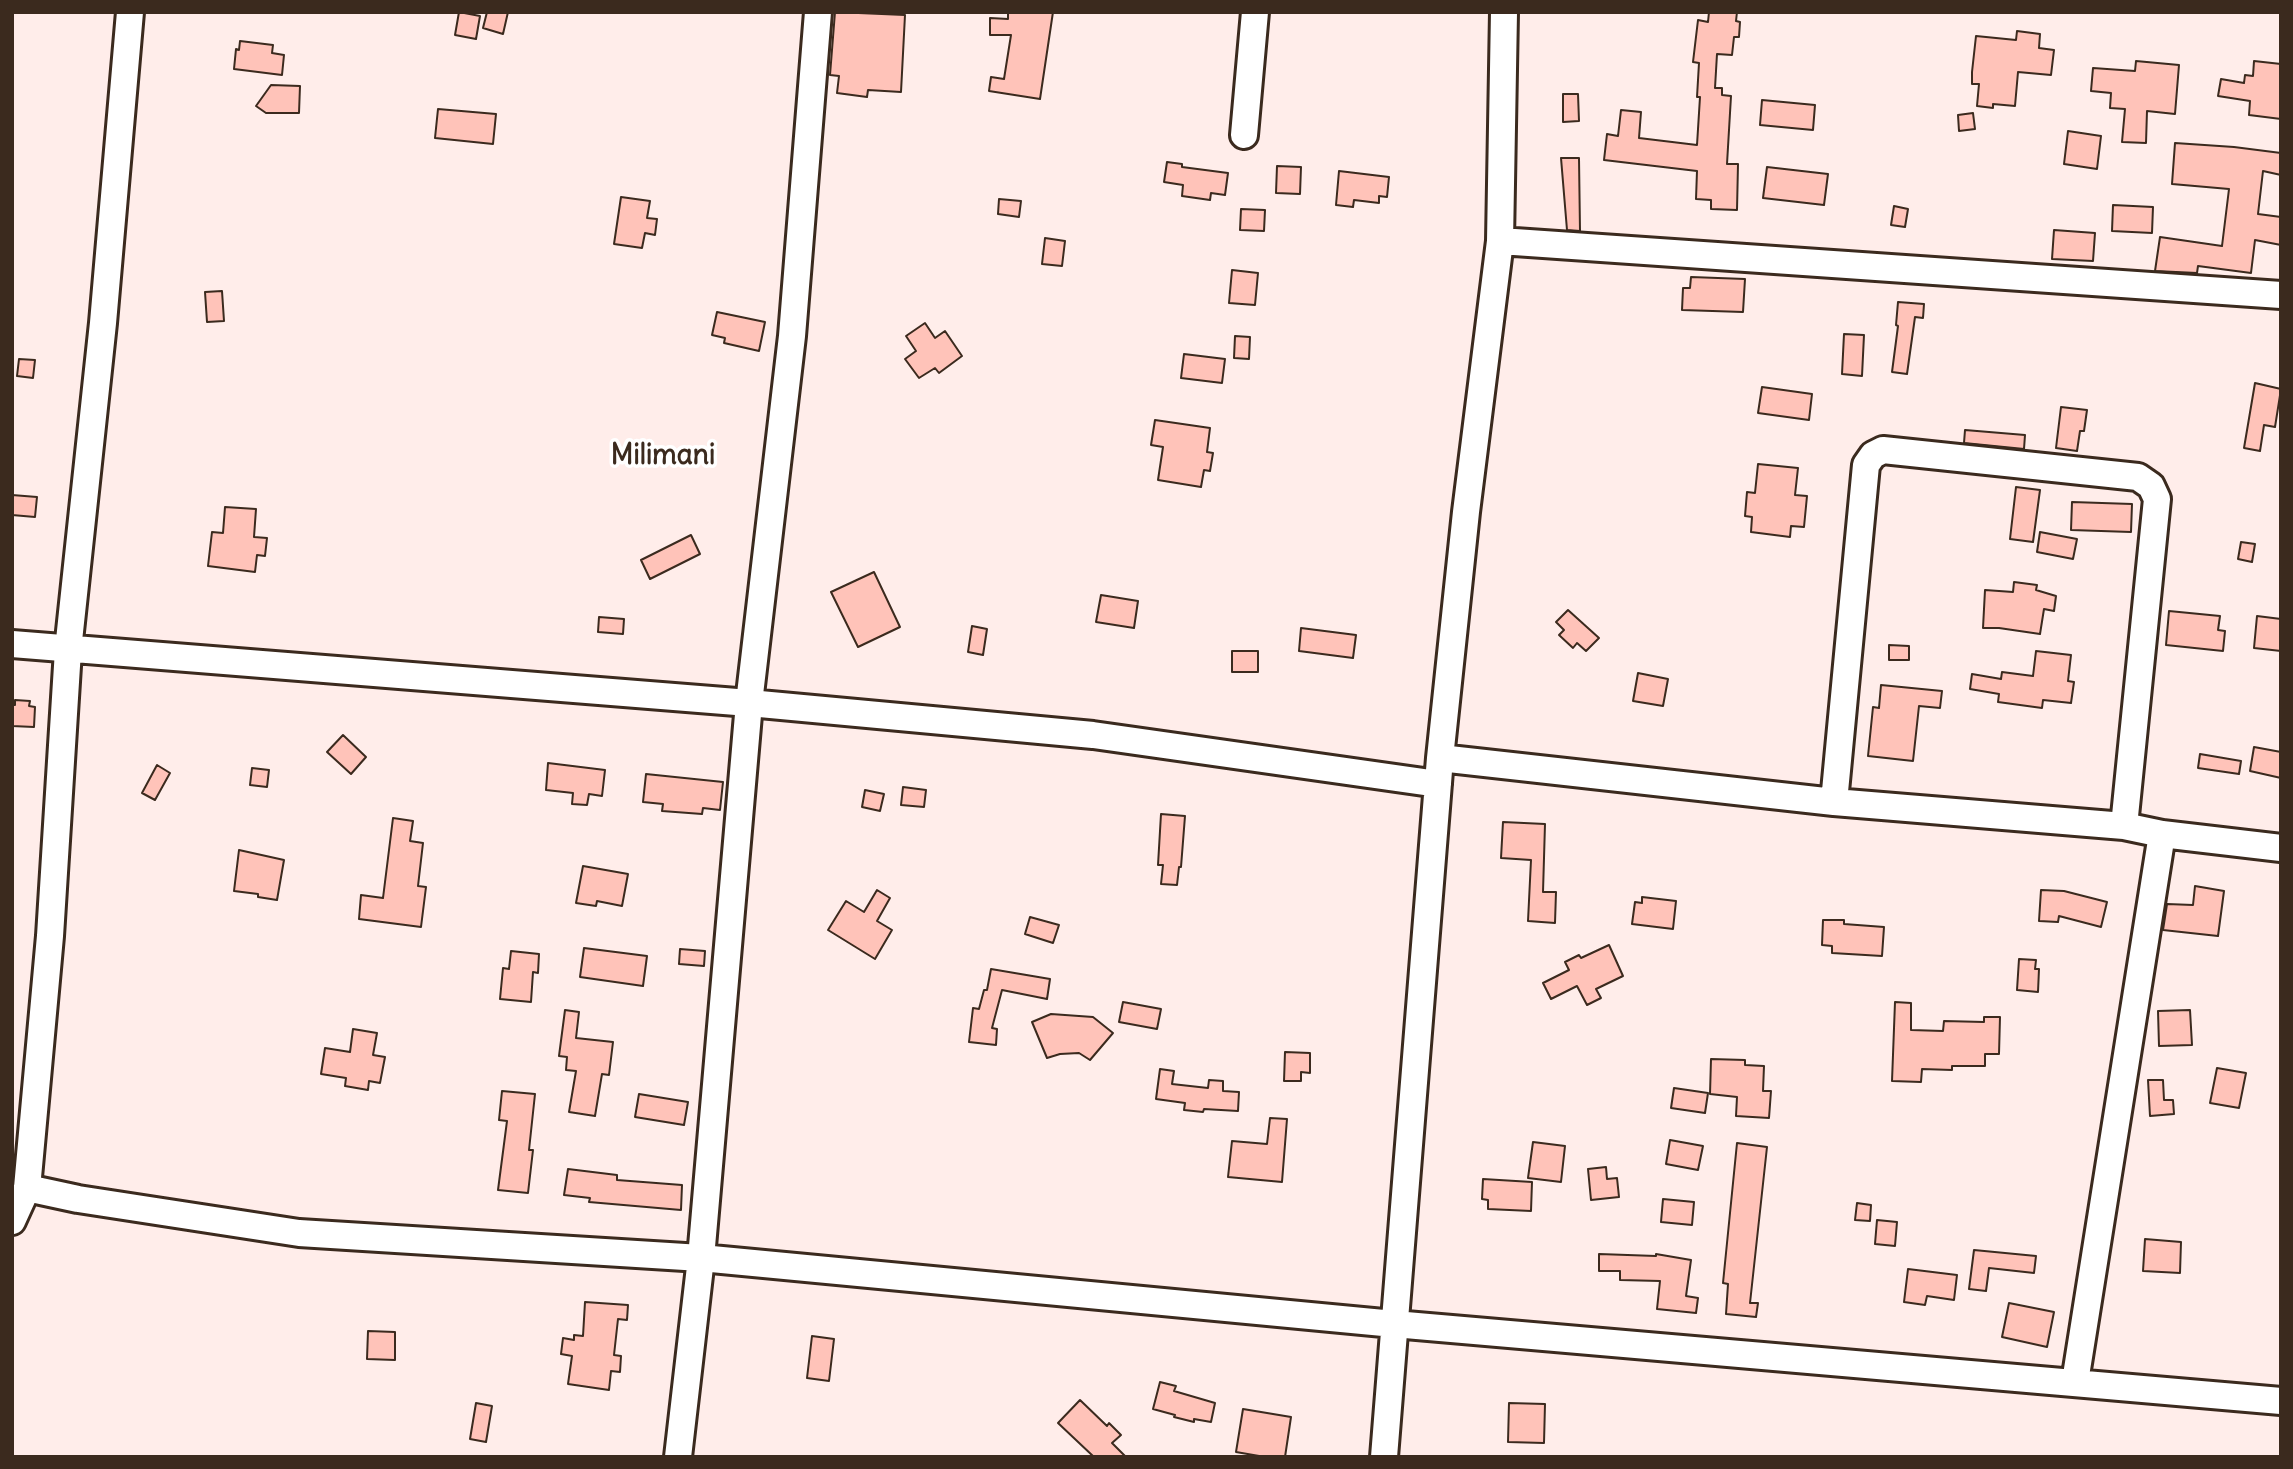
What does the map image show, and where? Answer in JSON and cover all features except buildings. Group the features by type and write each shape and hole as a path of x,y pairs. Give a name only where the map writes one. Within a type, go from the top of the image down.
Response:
{"street":[{"path":"12,1221 27,1188 50,936 68,650 103,323 130,12"},
{"path":"678,1457 701,1258 749,703 792,336 818,12"},
{"path":"1244,135 1255,12"},
{"path":"1384,1457 1438,771 1466,512 1500,241 1504,12"},
{"path":"1500,241 2281,295"},
{"path":"1833,802 1866,465 1873,455 1884,450 2138,477 2151,486 2157,499 2124,826"},
{"path":"12,644 749,703 1438,771 2124,826 2162,834 2281,848"},
{"path":"2075,1382 2162,834"},
{"path":"27,1188 78,1199 299,1233 701,1258 1394,1324 2281,1401"}],"district":[{"name":"Milimani","path":"663,456"}]}
